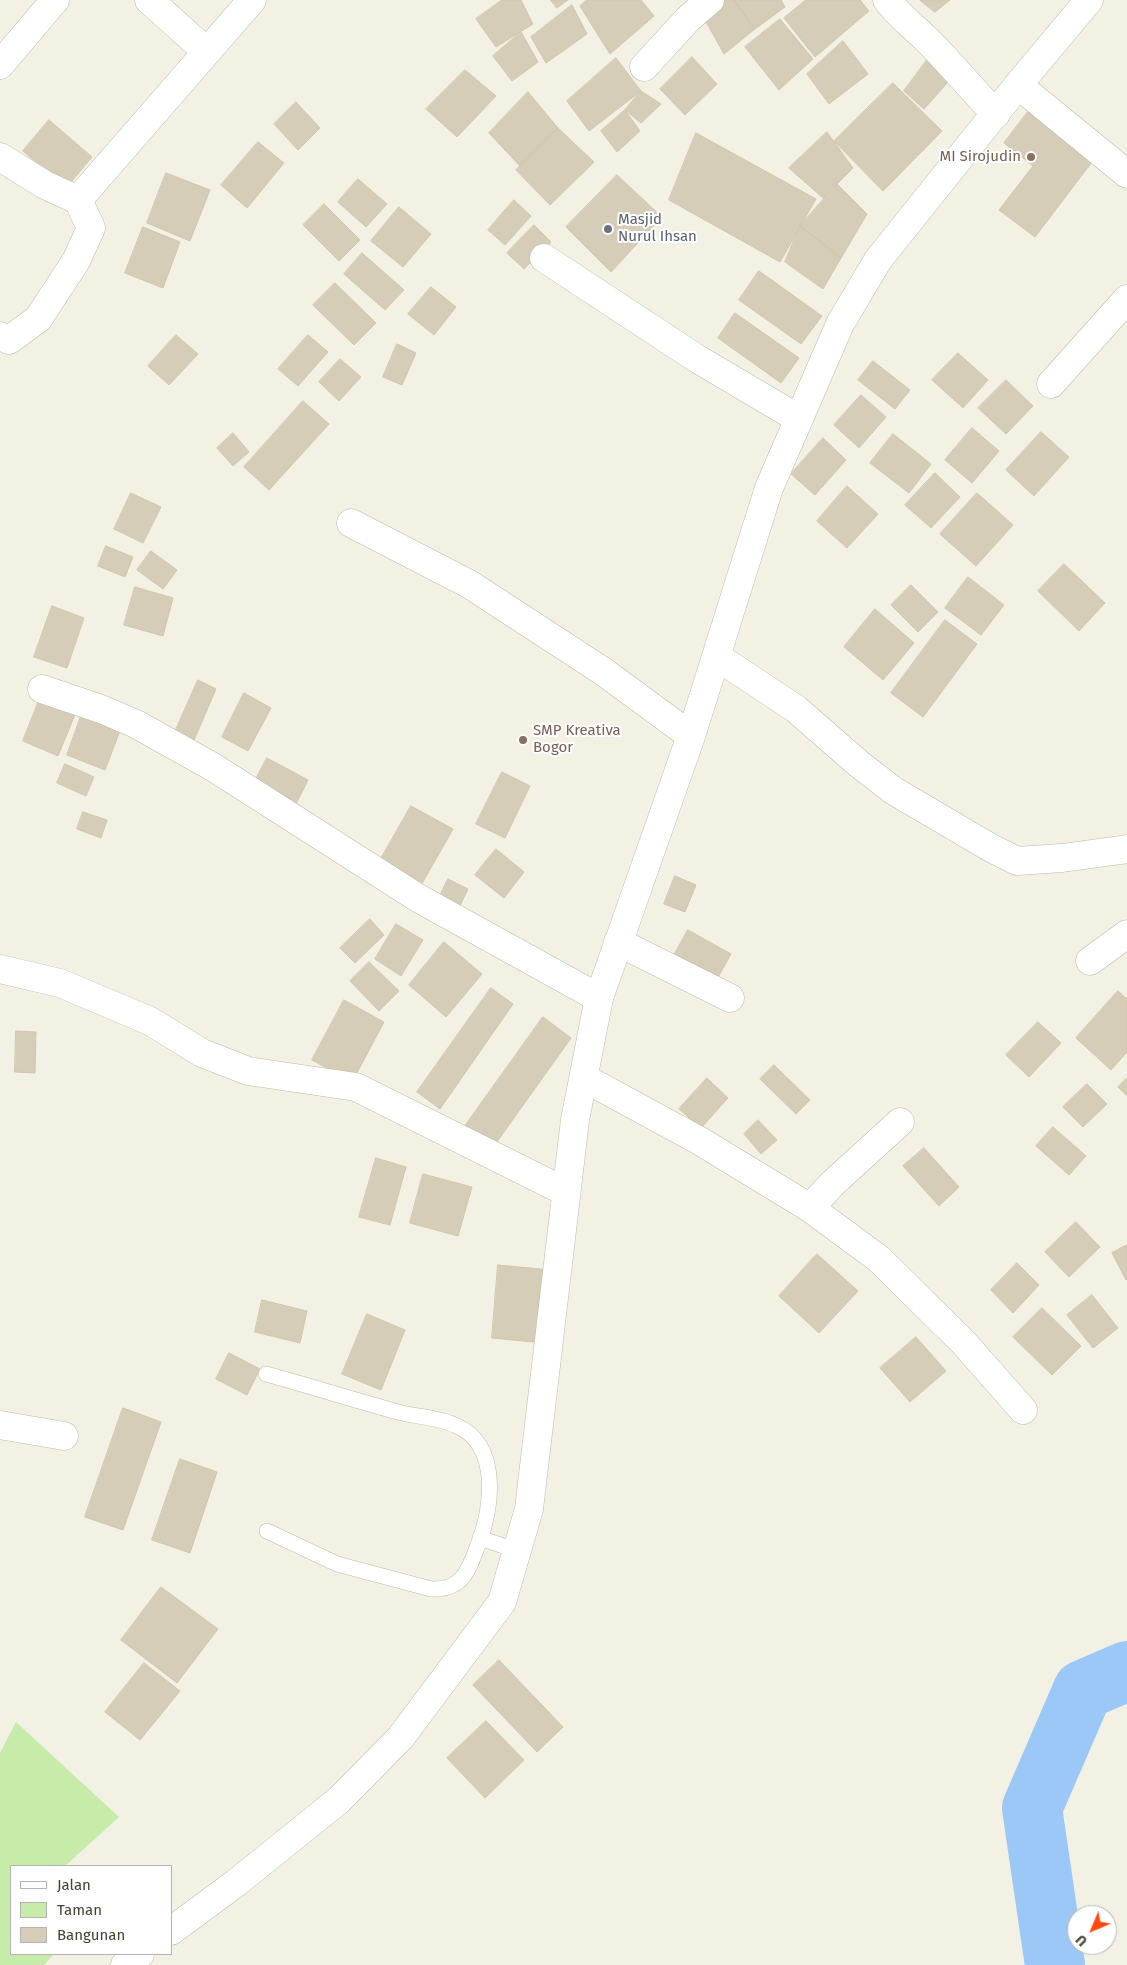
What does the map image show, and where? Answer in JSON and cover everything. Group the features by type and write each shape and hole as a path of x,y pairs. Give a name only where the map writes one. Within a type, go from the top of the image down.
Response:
{"street":[{"path":"0,65 55,0"},
{"path":"149,0 206,51"},
{"path":"78,200 252,0"},
{"path":"644,67 688,19 710,0"},
{"path":"887,0 895,12 926,38 996,114"},
{"path":"172,1930 236,1883 339,1800 401,1737 502,1602 529,1509 575,1120 599,998 691,736 769,488 840,324 878,260 1018,84 1089,0"},
{"path":"1018,84 1127,174"},
{"path":"0,157 45,185 78,200 91,228 76,261 38,319 10,340 0,336"},
{"path":"544,258 696,358 799,419"},
{"path":"1052,384 1127,299"},
{"path":"351,522 469,584 604,672 691,736"},
{"path":"716,656 796,709 859,764 894,790 991,848 1017,861 1062,858 1127,849"},
{"path":"42,689 101,708 136,724 213,767 418,898 599,998"},
{"path":"1090,961 1127,934"},
{"path":"618,942 730,998"},
{"path":"0,969 60,983 150,1021 202,1053 248,1071 356,1087 566,1192"},
{"path":"584,1078 700,1141 810,1208 879,1259 964,1343 1023,1410"},
{"path":"810,1208 832,1184 900,1122"},
{"path":"0,1424 64,1436"},
{"path":"125,1965 139,1955"}],"lane":[{"path":"266,1374 400,1413 455,1425 468,1432 477,1441 483,1451 489,1474 486,1511 480,1538 465,1575 456,1585 443,1590 337,1564 267,1531"},
{"path":"480,1538 518,1551"}],"green space":[{"path":"16,1722 119,1817 66,1865 10,1865 10,1955 53,1955 44,1965 0,1965 0,1753"}],"building":[{"path":"502,0 521,0 533,24 496,47 476,19"},
{"path":"551,0 568,0 557,8"},
{"path":"587,0 641,0 654,16 610,54 580,6"},
{"path":"724,0 734,0 755,29 724,54 704,18"},
{"path":"734,0 781,0 785,7 755,29"},
{"path":"806,0 860,0 869,11 815,57 784,18"},
{"path":"920,0 950,0 935,12"},
{"path":"572,5 587,34 546,63 531,37"},
{"path":"780,19 813,59 779,90 745,47"},
{"path":"521,32 538,62 512,81 493,56"},
{"path":"843,41 868,74 829,104 807,74"},
{"path":"692,57 717,84 685,115 660,89"},
{"path":"616,58 641,91 589,131 567,101"},
{"path":"927,60 949,81 924,109 904,91"},
{"path":"465,70 496,96 457,137 426,109"},
{"path":"893,83 942,131 883,191 834,141"},
{"path":"641,91 661,104 641,123 625,110"},
{"path":"528,92 558,128 520,166 489,133"},
{"path":"296,102 320,128 298,150 274,124"},
{"path":"1031,108 1095,158 1035,237 999,210 1033,166 1004,143"},
{"path":"625,110 640,131 617,152 601,131"},
{"path":"49,120 92,157 66,188 23,151"},
{"path":"558,128 594,162 550,205 516,170"},
{"path":"827,132 853,168 823,198 789,168"},
{"path":"696,133 816,199 780,262 669,200"},
{"path":"258,142 284,163 247,208 221,185"},
{"path":"166,173 210,190 190,241 147,223"},
{"path":"617,175 662,217 611,272 566,227"},
{"path":"358,179 387,204 366,227 338,202"},
{"path":"837,184 867,214 841,258 800,226"},
{"path":"514,200 531,216 505,245 488,230"},
{"path":"324,204 360,240 339,261 303,225"},
{"path":"399,207 431,234 403,267 371,241"},
{"path":"534,225 551,242 524,269 507,253"},
{"path":"800,226 841,258 823,289 785,262"},
{"path":"143,227 180,242 163,288 125,273"},
{"path":"362,253 404,290 385,310 344,274"},
{"path":"759,271 822,316 801,344 739,300"},
{"path":"335,283 376,323 354,345 313,305"},
{"path":"431,287 456,307 434,335 408,314"},
{"path":"735,313 799,358 781,383 718,338"},
{"path":"176,335 198,354 169,385 148,366"},
{"path":"308,335 328,352 298,386 278,369"},
{"path":"397,344 416,353 402,385 383,377"},
{"path":"958,353 988,380 963,408 932,380"},
{"path":"340,359 361,377 339,401 319,382"},
{"path":"873,361 910,390 895,409 858,380"},
{"path":"1006,380 1033,406 1006,434 978,408"},
{"path":"861,395 886,417 859,448 834,425"},
{"path":"303,401 329,424 269,490 244,467"},
{"path":"972,428 999,451 972,483 945,460"},
{"path":"1041,432 1069,457 1034,496 1006,470"},
{"path":"233,433 249,452 233,466 217,448"},
{"path":"893,434 931,464 909,493 870,463"},
{"path":"823,438 846,460 815,495 791,474"},
{"path":"935,473 960,497 931,528 905,505"},
{"path":"847,486 878,514 847,548 817,521"},
{"path":"131,493 161,507 143,543 114,529"},
{"path":"977,493 1013,525 976,566 940,534"},
{"path":"106,546 133,557 125,577 98,566"},
{"path":"151,551 177,570 163,589 137,570"},
{"path":"1064,564 1105,603 1079,631 1038,591"},
{"path":"968,577 1004,605 981,635 945,608"},
{"path":"911,585 938,612 918,632 891,605"},
{"path":"135,587 173,598 163,636 124,625"},
{"path":"52,606 84,618 67,668 34,657"},
{"path":"875,609 914,643 883,680 844,647"},
{"path":"945,620 977,644 923,717 891,693"},
{"path":"198,680 216,689 194,740 175,732"},
{"path":"244,693 271,708 248,751 222,737"},
{"path":"40,698 76,712 58,756 23,741"},
{"path":"84,708 123,723 105,770 67,755"},
{"path":"267,758 308,780 293,810 251,789"},
{"path":"65,764 94,777 86,796 57,783"},
{"path":"502,772 530,786 505,838 476,824"},
{"path":"411,806 453,829 420,887 378,864"},
{"path":"83,812 107,820 101,838 77,829"},
{"path":"496,849 524,872 504,898 475,875"},
{"path":"675,876 696,885 685,912 664,904"},
{"path":"448,879 468,889 456,914 436,904"},
{"path":"370,919 384,935 355,963 340,948"},
{"path":"396,924 423,940 401,976 375,959"},
{"path":"688,930 731,954 716,981 673,957"},
{"path":"444,942 482,974 446,1017 409,985"},
{"path":"369,962 399,991 379,1011 350,981"},
{"path":"491,988 513,1004 440,1109 417,1092"},
{"path":"1118,991 1127,999 1127,1052 1111,1070 1076,1038"},
{"path":"344,1000 384,1022 352,1082 312,1060"},
{"path":"543,1017 571,1038 489,1153 460,1133"},
{"path":"1038,1022 1061,1043 1029,1077 1006,1055"},
{"path":"16,1031 36,1032 35,1073 15,1072"},
{"path":"774,1065 810,1100 796,1114 760,1079"},
{"path":"707,1078 728,1098 701,1128 679,1109"},
{"path":"1127,1078 1127,1096 1118,1087"},
{"path":"1087,1084 1107,1104 1083,1127 1063,1107"},
{"path":"758,1120 777,1140 761,1154 744,1134"},
{"path":"1053,1127 1086,1156 1069,1175 1036,1146"},
{"path":"924,1148 959,1187 939,1206 903,1166"},
{"path":"376,1158 406,1167 390,1225 359,1217"},
{"path":"423,1174 472,1187 458,1236 410,1223"},
{"path":"1076,1222 1100,1247 1069,1277 1045,1252"},
{"path":"1127,1245 1127,1279 1126,1280 1112,1253"},
{"path":"817,1254 858,1291 819,1333 779,1296"},
{"path":"1017,1263 1039,1285 1013,1313 991,1290"},
{"path":"498,1265 551,1270 544,1343 492,1338"},
{"path":"1092,1295 1118,1328 1093,1348 1067,1315"},
{"path":"262,1300 307,1311 300,1343 255,1332"},
{"path":"1042,1308 1081,1346 1052,1375 1013,1337"},
{"path":"367,1314 405,1330 381,1390 342,1374"},
{"path":"916,1337 946,1371 910,1402 880,1368"},
{"path":"229,1353 260,1369 247,1395 216,1379"},
{"path":"123,1408 161,1422 123,1530 85,1517"},
{"path":"180,1459 217,1472 190,1553 152,1540"},
{"path":"161,1587 218,1629 177,1683 121,1640"},
{"path":"499,1660 563,1727 537,1752 473,1685"},
{"path":"144,1663 180,1691 140,1740 105,1712"},
{"path":"486,1721 524,1760 485,1798 447,1758"}],"waterway":[{"path":"1055,1965 1032,1808 1083,1690 1127,1671"}],"place":[{"name":"MI Sirojudin","path":"1031,157"},
{"name":"Masjid Nurul Ihsan","path":"608,229"},
{"name":"SMP Kreativa Bogor","path":"523,740"}]}
